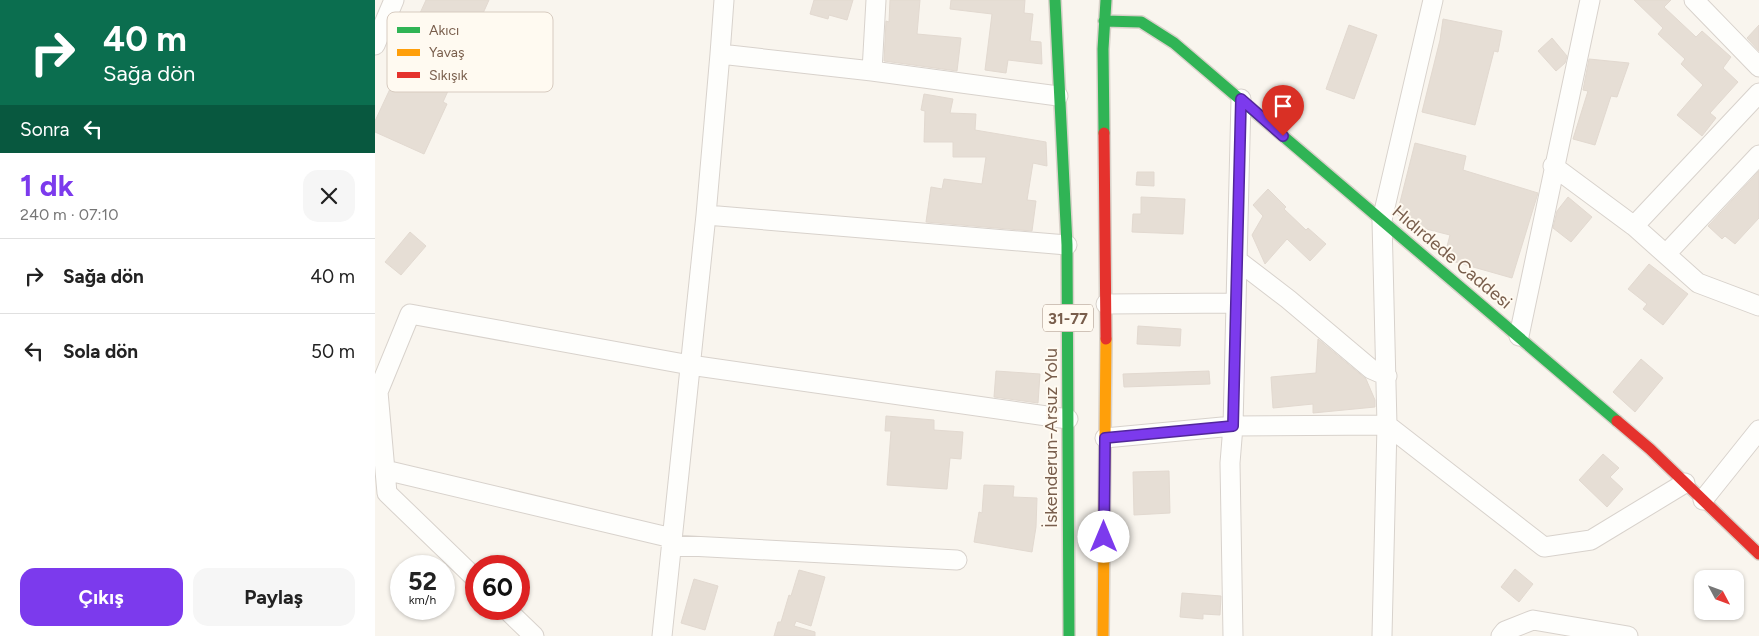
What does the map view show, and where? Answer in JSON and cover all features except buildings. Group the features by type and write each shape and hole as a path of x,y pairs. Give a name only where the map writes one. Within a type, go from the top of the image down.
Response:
{"main road":[{"name":"İskenderun-Arsuz Yolu","path":"1055,0 1058,96 1067,246 1069,636"},
{"path":"1103,636 1106,304 1103,49 1105,0"},
{"name":"Hıdırdede Caddesi","path":"1105,21 1141,22 1174,42 1650,449 1759,554"}],"street":[{"path":"389,12 394,0"},
{"path":"662,636 721,54 724,0"},
{"path":"872,71 876,0"},
{"path":"1382,636 1387,376 1382,220 1433,0"},
{"path":"1519,336 1553,166 1590,0"},
{"path":"1694,0 1759,67"},
{"path":"375,45 387,17"},
{"path":"721,54 872,71 1058,96"},
{"path":"1634,226 1759,93"},
{"path":"1233,636 1230,463 1233,426 1241,99"},
{"path":"1666,254 1759,155"},
{"path":"1553,166 1634,226 1698,283 1759,306"},
{"path":"705,215 1067,246"},
{"path":"1237,260 1288,299 1371,369 1387,376"},
{"path":"1106,304 1236,303"},
{"path":"465,568 387,493 378,392 410,314 690,365 1069,419"},
{"path":"1105,438 1233,426 1387,425 1544,547 1591,540 1685,482"},
{"path":"1703,500 1759,430"},
{"path":"385,470 672,541 957,560"},
{"path":"518,620 535,636"},
{"path":"1501,636 1505,631 1533,620 1628,636"}],"traffic: fast":[{"path":"1055,0 1067,245 1069,636"},
{"path":"1104,133 1103,49 1106,0"},
{"path":"1104,21 1141,22 1174,43 1617,421"}],"traffic: slow":[{"path":"1103,636 1106,339"}],"traffic: jam":[{"path":"1104,133 1106,339"},
{"path":"1617,421 1650,449 1759,554"}],"route":[{"path":"1104,537 1105,438 1233,426 1241,99 1283,136"}]}
